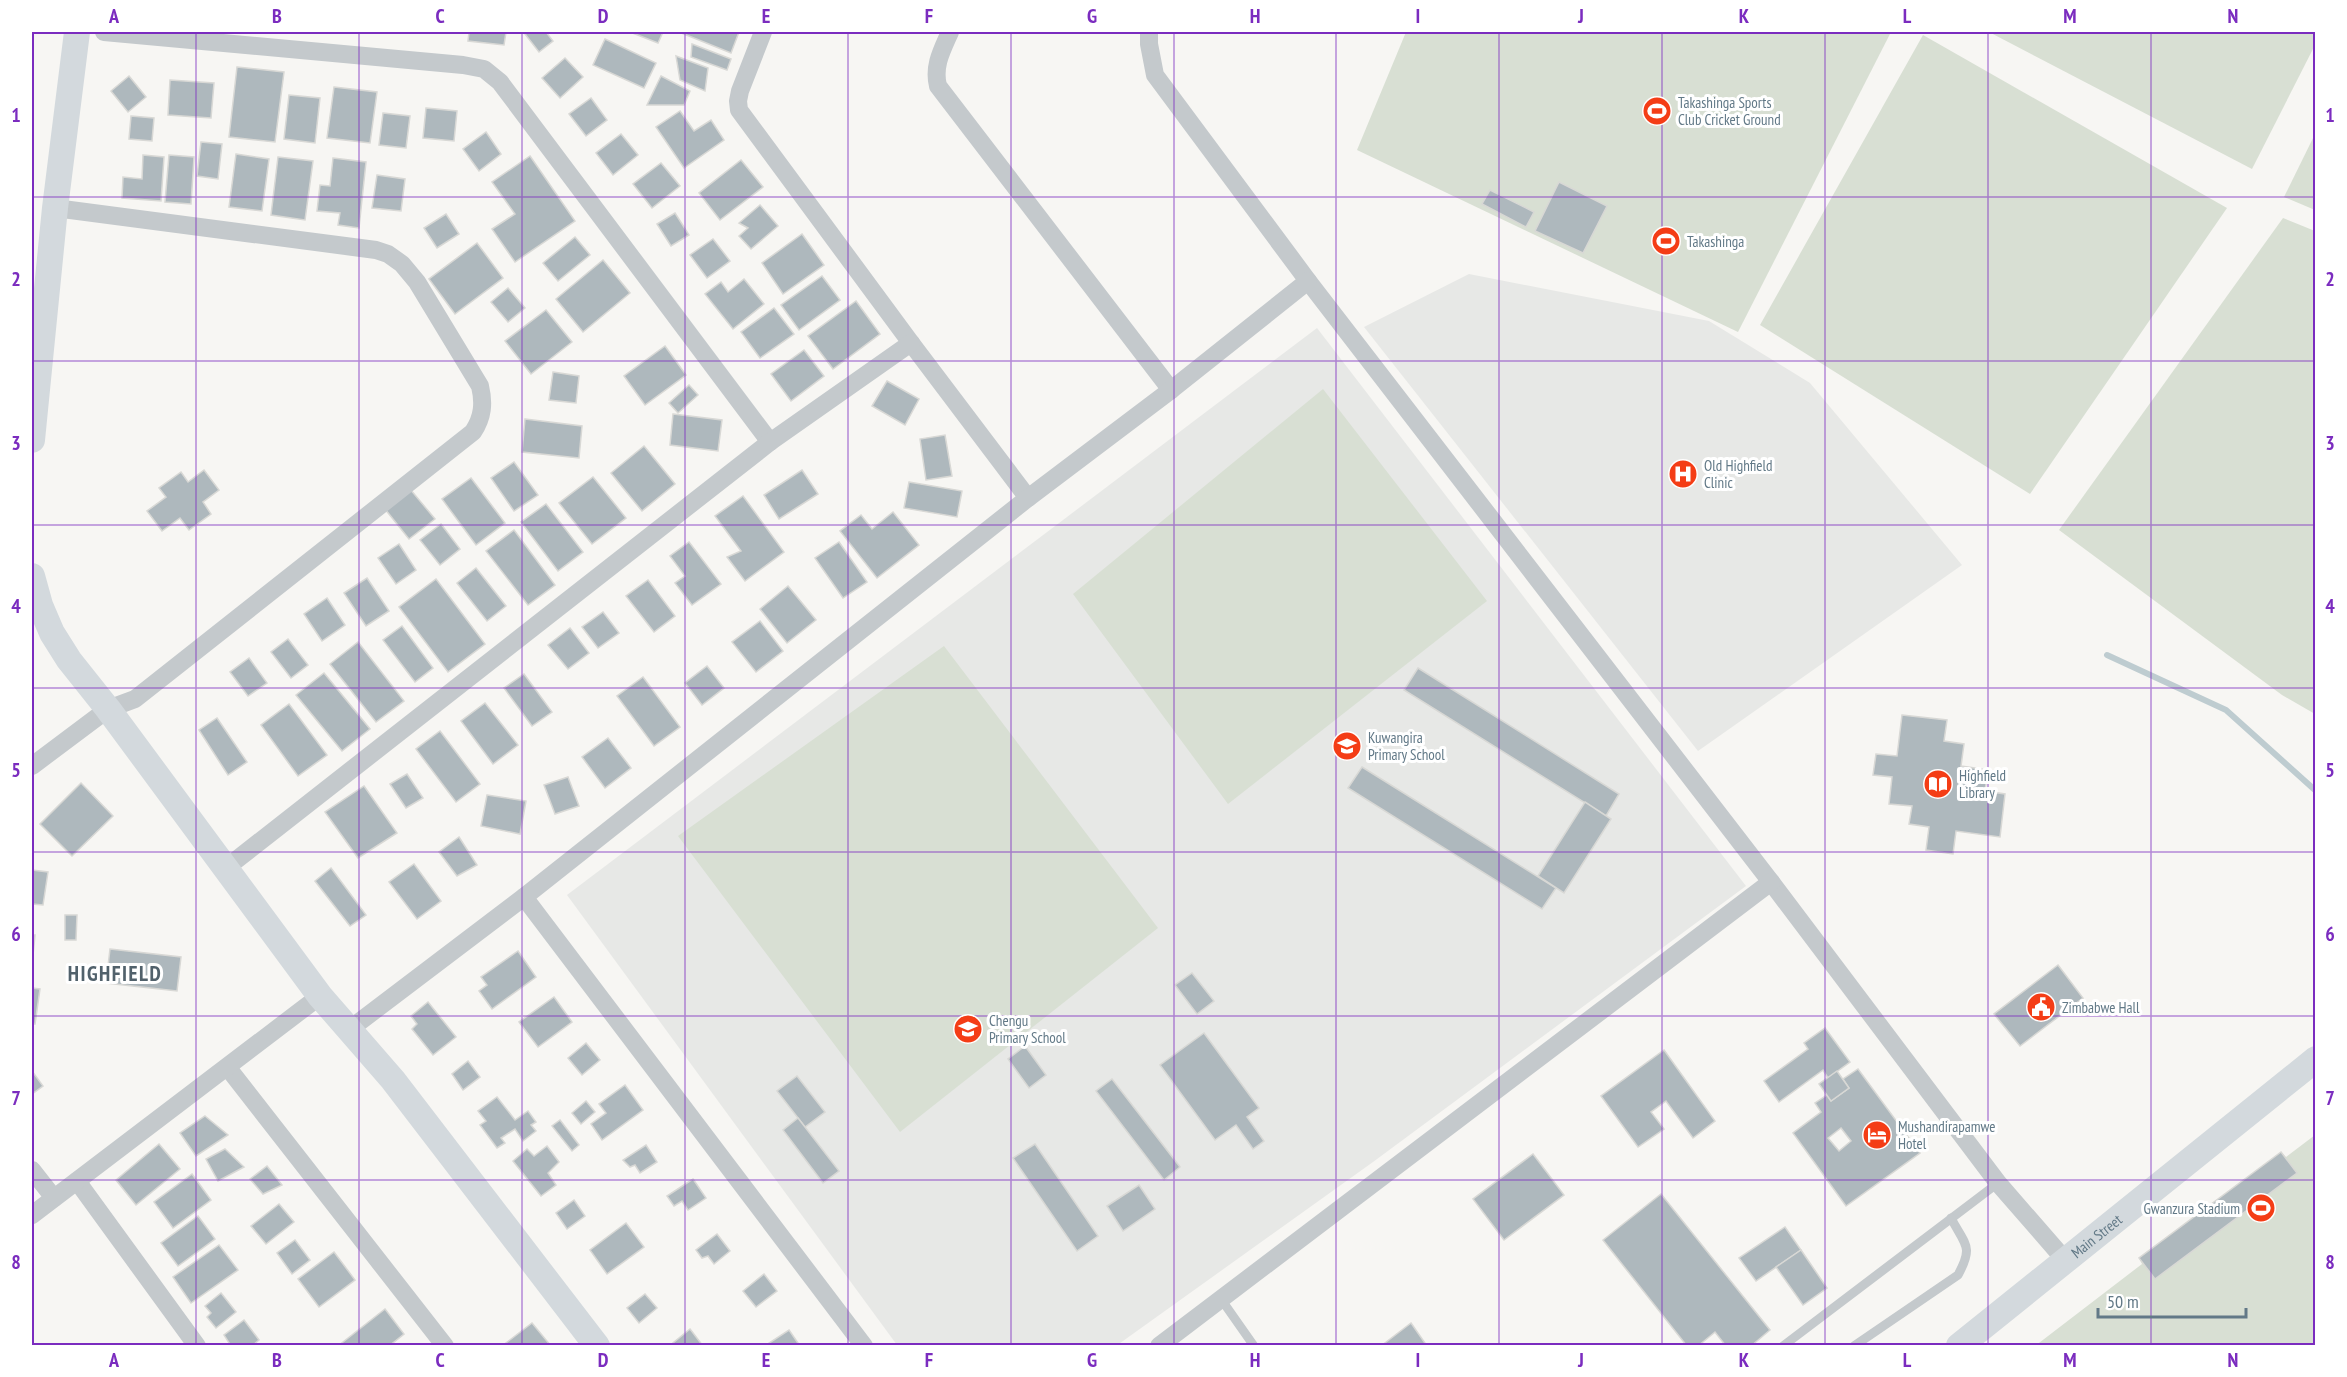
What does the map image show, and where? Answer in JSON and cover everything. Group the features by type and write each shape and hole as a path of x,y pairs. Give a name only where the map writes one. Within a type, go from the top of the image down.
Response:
{"street":[{"path":"32,440 55,208 77,32"},
{"path":"104,32 463,64 484,69 500,82 771,442"},
{"path":"763,32 740,91 739,110 910,343 1028,498"},
{"path":"950,32 937,62 935,74 938,86 1171,390"},
{"path":"1149,32 1155,75 1308,281 1771,882 1998,1183 2065,1260"},
{"path":"32,766 108,709 135,699 473,432 480,422 483,405 480,386 417,282 402,264 388,254 364,248 55,208"},
{"path":"350,1029 524,897 1028,498 1171,390 1308,281"},
{"path":"226,868 771,442 910,343"},
{"path":"32,576 40,605 52,633 69,660 108,709 320,996 393,1080 597,1346"},
{"path":"1159,1346 1771,882"},
{"path":"524,897 864,1346"},
{"path":"32,1215 320,996"},
{"name":"Main Street","path":"1959,1346 2316,1059"},
{"path":"228,1068 445,1346"},
{"path":"32,1170 54,1198"},
{"path":"77,1181 197,1346"}],"lane":[{"path":"1783,1346 1998,1183"},
{"path":"1854,1346 1958,1275 1969,1251 1951,1218"},
{"path":"1221,1299 1254,1346"}],"shaded area":[{"name":"Takashinga","path":"1406,32 1891,32 1738,332 1357,150"},
{"path":"1989,32 2315,32 2316,43 2252,169"},
{"path":"1923,35 2227,208 2030,494 1760,325"},
{"path":"2315,134 2315,210 2284,197"},
{"path":"2283,218 2315,231 2315,714 2282,695 2059,530"},
{"name":"Old Highfield Clinic","path":"1469,274 1709,321 1810,383 1962,565 1698,751 1364,327"},
{"path":"1317,328 1746,886 1373,1162 1116,1346 897,1345 567,895"},
{"path":"1323,389 1487,601 1228,804 1073,594"},
{"path":"944,646 1158,928 900,1132 678,836"},
{"name":"Gwanzura Stadium","path":"2315,1135 2315,1345 2035,1346 2142,1264 2139,1258 2281,1152 2286,1157"}],"building":[{"path":"469,32 506,32 504,45 468,41"},
{"path":"546,32 553,41 539,52 525,34"},
{"path":"630,32 663,32 658,43"},
{"path":"679,32 739,32 731,53"},
{"path":"605,39 656,63 644,88 593,65"},
{"path":"692,44 731,59 727,70 691,57"},
{"path":"676,56 708,68 705,91 680,80"},
{"path":"565,58 583,77 560,98 542,78"},
{"path":"237,67 284,72 275,142 229,137"},
{"path":"129,76 146,97 128,112 111,91"},
{"path":"661,76 690,91 684,105 647,105"},
{"path":"170,80 214,83 211,118 168,115"},
{"path":"334,87 377,92 370,143 327,138"},
{"path":"289,95 320,98 315,143 284,139"},
{"path":"591,98 607,120 586,136 569,114"},
{"path":"426,108 457,111 454,141 423,138"},
{"path":"680,111 694,131 711,120 724,140 684,168 656,127"},
{"path":"383,113 410,116 406,148 379,145"},
{"path":"131,116 154,118 152,141 129,139"},
{"path":"486,132 501,154 479,171 463,149"},
{"path":"621,134 638,155 613,175 596,153"},
{"path":"201,142 222,144 218,179 197,176"},
{"path":"236,154 269,159 262,211 229,207"},
{"path":"143,155 164,157 161,201 122,198 123,177 142,179"},
{"path":"169,155 194,157 191,204 165,202"},
{"path":"530,156 575,221 515,262 492,229 515,214 492,182"},
{"path":"278,157 313,161 305,220 271,215"},
{"path":"333,158 366,162 359,228 338,225 340,213 317,211 320,185 330,186"},
{"path":"741,160 763,187 720,220 699,193"},
{"path":"661,163 680,186 652,208 633,184"},
{"path":"377,175 405,179 401,211 372,208"},
{"path":"1559,182 1607,206 1583,253 1535,231"},
{"path":"1490,190 1534,212 1526,227 1482,204"},
{"path":"760,205 778,226 751,249 739,236 748,228 739,223"},
{"path":"675,213 689,235 671,246 657,224"},
{"path":"446,214 459,234 437,248 424,228"},
{"path":"802,234 824,265 783,294 762,263"},
{"path":"575,237 590,255 558,281 543,263"},
{"path":"713,239 730,261 707,278 690,255"},
{"path":"477,243 503,278 455,314 429,279"},
{"path":"603,260 630,293 583,332 556,299"},
{"path":"822,276 840,300 799,330 781,305"},
{"path":"744,279 764,304 733,329 705,294 721,282 728,292"},
{"path":"508,288 525,308 508,322 491,302"},
{"path":"856,301 880,334 833,369 808,336"},
{"path":"774,308 794,334 760,358 741,332"},
{"path":"546,310 572,342 531,374 505,341"},
{"path":"665,346 686,375 645,405 624,376"},
{"path":"804,350 824,376 791,401 771,374"},
{"path":"553,372 579,376 576,403 549,400"},
{"path":"887,381 919,399 905,425 872,406"},
{"path":"689,385 698,395 678,413 669,403"},
{"path":"673,414 722,420 718,451 670,445"},
{"path":"525,419 582,426 579,458 522,452"},
{"path":"945,435 952,476 926,480 920,439"},
{"path":"644,446 675,484 642,511 611,473"},
{"path":"514,462 538,495 514,511 491,478"},
{"path":"204,470 219,490 203,502 211,514 189,530 180,518 162,531 147,511 166,497 159,488 181,472 188,482"},
{"path":"802,470 818,494 779,519 764,495"},
{"path":"593,477 626,518 592,544 559,503"},
{"path":"471,478 505,523 476,545 442,499"},
{"path":"909,482 962,491 957,517 904,508"},
{"path":"410,489 435,519 409,539 385,509"},
{"path":"743,496 784,552 745,581 727,557 741,551 715,516"},
{"path":"546,504 583,552 558,571 521,522"},
{"path":"893,512 919,545 877,578 840,531 861,515 872,529"},
{"path":"441,524 460,549 440,565 420,540"},
{"path":"514,530 555,585 528,605 486,551"},
{"path":"689,542 721,584 692,605 675,583 685,576 670,556"},
{"path":"839,542 867,582 843,598 815,558"},
{"path":"399,544 416,570 396,584 378,558"},
{"path":"476,568 506,606 487,621 457,583"},
{"path":"367,578 389,611 366,626 344,593"},
{"path":"436,579 485,644 448,672 399,607"},
{"path":"648,580 675,616 654,632 626,596"},
{"path":"788,586 816,620 787,643 760,609"},
{"path":"327,598 345,625 322,641 304,614"},
{"path":"603,612 619,633 598,648 582,627"},
{"path":"760,621 783,651 756,672 732,642"},
{"path":"402,626 433,668 415,682 383,640"},
{"path":"570,628 589,653 568,669 548,645"},
{"path":"288,639 308,665 291,678 271,652"},
{"path":"358,642 404,701 376,722 330,664"},
{"path":"249,658 267,683 248,696 230,672"},
{"path":"707,666 724,688 702,705 685,683"},
{"path":"1418,668 1619,794 1606,816 1404,690"},
{"path":"324,673 370,729 342,751 296,695"},
{"path":"524,674 552,712 532,726 504,688"},
{"path":"643,677 680,727 654,746 617,696"},
{"path":"485,703 518,745 493,764 461,721"},
{"path":"289,704 327,755 298,776 261,725"},
{"name":"Highfield Library","path":"1902,715 1947,720 1944,741 1964,744 1961,766 1988,770 1985,791 2005,794 2000,837 1956,831 1953,854 1926,850 1929,827 1909,824 1912,806 1889,804 1892,777 1873,775 1876,754 1897,756"},
{"path":"217,718 247,762 228,775 199,730"},
{"path":"440,731 480,784 456,802 416,749"},
{"path":"608,738 631,768 605,788 582,757"},
{"path":"1362,767 1556,888 1542,909 1348,788"},
{"path":"407,774 423,798 406,808 390,784"},
{"path":"568,777 579,806 555,814 544,785"},
{"path":"81,783 113,816 72,856 40,824"},
{"path":"364,786 397,833 358,858 325,812"},
{"path":"487,795 526,801 520,834 481,826"},
{"path":"1585,802 1611,819 1564,893 1538,876"},
{"path":"459,837 477,865 457,876 439,852"},
{"path":"414,864 441,901 417,919 389,882"},
{"path":"331,868 366,915 350,926 315,881"},
{"path":"32,870 48,872 43,905 32,904"},
{"path":"65,915 77,915 76,940 65,940"},
{"path":"32,935 35,935 32,965"},
{"path":"110,949 181,957 177,991 106,983"},
{"path":"518,951 536,977 492,1009 479,991 487,985 481,977"},
{"path":"2058,965 2083,998 2020,1046 1994,1014"},
{"path":"1192,973 1214,1001 1197,1014 1175,985"},
{"path":"32,988 40,989 35,1024 32,1024"},
{"path":"554,997 572,1022 538,1047 519,1022"},
{"path":"428,1002 456,1037 433,1055 412,1029 417,1024 411,1016"},
{"path":"1825,1028 1850,1062 1828,1078 1823,1070 1779,1102 1764,1081 1808,1049 1804,1043"},
{"path":"1204,1033 1259,1108 1247,1117 1264,1141 1253,1149 1236,1125 1215,1140 1160,1065"},
{"path":"586,1043 600,1060 582,1075 568,1058"},
{"path":"1025,1046 1046,1075 1029,1088 1008,1059"},
{"path":"1664,1050 1715,1121 1693,1138 1666,1101 1651,1112 1664,1129 1638,1147 1601,1096"},
{"path":"468,1061 480,1077 463,1090 452,1074"},
{"name":"Mushandirapamwe Hotel","path":"1858,1069 1920,1153 1846,1206 1793,1133 1821,1112 1815,1103 1827,1095 1831,1101 1849,1088 1843,1079","holes":["1841,1128 1851,1141 1839,1151 1828,1138"]},
{"path":"32,1071 43,1086 32,1094"},
{"path":"1837,1071 1849,1088 1831,1101 1819,1084"},
{"path":"797,1076 825,1112 805,1127 777,1091"},
{"path":"1112,1079 1180,1167 1164,1180 1096,1091"},
{"path":"625,1085 643,1110 602,1140 591,1124 606,1113 599,1104"},
{"path":"497,1097 515,1120 528,1111 536,1122 531,1125 536,1131 523,1141 515,1129 501,1138 505,1143 497,1148 480,1125 486,1121 478,1111"},
{"path":"586,1101 595,1112 581,1124 572,1113"},
{"path":"205,1116 228,1135 196,1156 180,1133"},
{"path":"798,1118 839,1171 823,1183 783,1130"},
{"path":"560,1120 579,1145 572,1151 552,1126"},
{"path":"159,1144 180,1169 136,1205 116,1180"},
{"path":"1035,1144 1098,1236 1077,1251 1013,1158"},
{"path":"646,1145 657,1162 640,1173 635,1165 630,1167 623,1160"},
{"path":"547,1146 559,1162 548,1173 556,1185 541,1196 513,1161 527,1149 534,1156"},
{"path":"225,1149 244,1167 218,1181 206,1159"},
{"path":"2281,1152 2297,1173 2155,1279 2139,1258"},
{"path":"1533,1154 1564,1195 1504,1240 1473,1199"},
{"path":"267,1166 282,1185 263,1194 250,1179"},
{"path":"192,1174 211,1200 173,1228 154,1202"},
{"path":"693,1179 706,1198 688,1210 682,1201 674,1206 667,1196"},
{"path":"1139,1185 1155,1209 1123,1231 1107,1206"},
{"path":"1661,1194 1770,1330 1751,1346 1726,1346 1715,1332 1698,1346 1687,1346 1603,1240"},
{"path":"574,1200 585,1216 567,1229 556,1213"},
{"path":"279,1204 294,1222 266,1244 251,1226"},
{"path":"198,1216 215,1239 178,1266 161,1243"},
{"path":"626,1223 644,1247 607,1274 590,1250"},
{"path":"1785,1227 1801,1250 1756,1281 1739,1258"},
{"path":"717,1234 730,1251 714,1264 708,1256 702,1258 696,1250"},
{"path":"295,1240 310,1260 292,1274 277,1253"},
{"path":"219,1245 238,1270 191,1303 173,1277"},
{"path":"1801,1250 1827,1288 1803,1305 1776,1267"},
{"path":"334,1252 355,1280 319,1307 298,1279"},
{"path":"764,1274 777,1291 756,1307 743,1291"},
{"path":"221,1293 236,1312 216,1328 207,1317 211,1313 205,1306"},
{"path":"645,1294 657,1308 639,1323 627,1308"},
{"path":"385,1309 404,1334 389,1346 338,1346"},
{"path":"244,1320 259,1340 252,1346 231,1346 224,1335"},
{"path":"532,1323 551,1346 502,1346"},
{"path":"1411,1323 1427,1346 1381,1346"},
{"path":"690,1329 703,1346 675,1346 673,1343"},
{"path":"789,1330 800,1346 766,1345"}],"waterway":[{"path":"2107,655 2226,710 2316,791"}],"place":[{"name":"Takashinga Sports Club Cricket Ground","path":"1657,111"},
{"name":"Takashinga","path":"1666,241"},
{"name":"Old Highfield Clinic","path":"1683,474"},
{"name":"Kuwangira Primary School","path":"1347,746"},
{"name":"Highfield Library","path":"1938,784"},
{"name":"Zimbabwe Hall","path":"2041,1007"},
{"name":"Chengu Primary School","path":"968,1029"},
{"name":"Mushandirapamwe Hotel","path":"1877,1135"},
{"name":"Gwanzura Stadium","path":"2261,1208"}],"district":[{"name":"HIGHFIELD","path":"115,973"}]}
